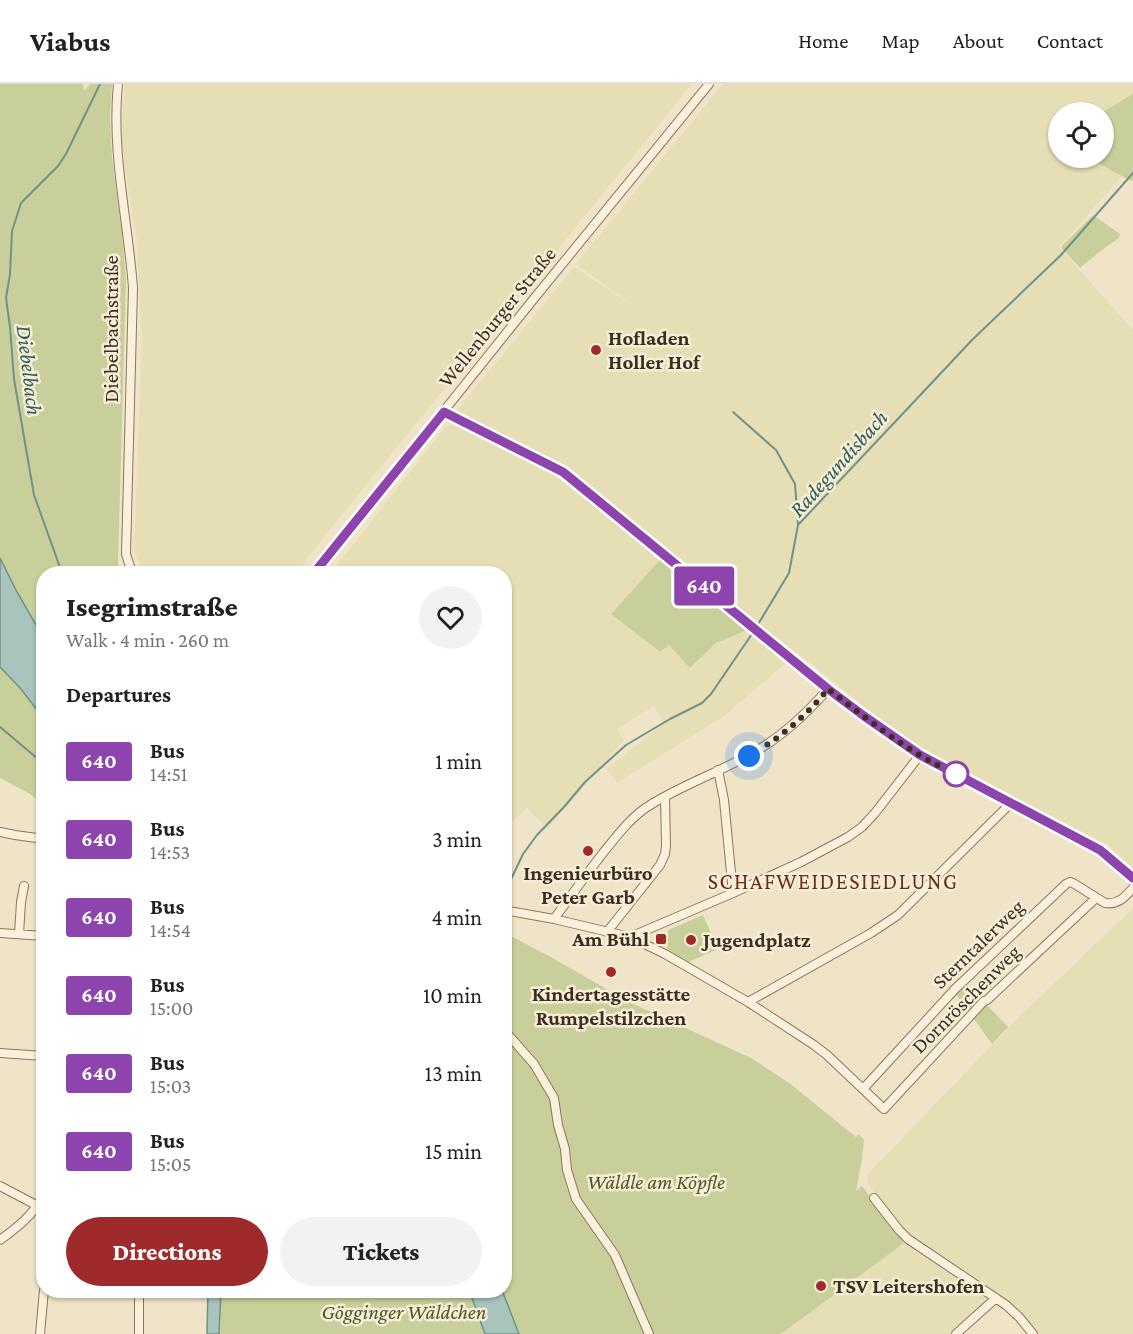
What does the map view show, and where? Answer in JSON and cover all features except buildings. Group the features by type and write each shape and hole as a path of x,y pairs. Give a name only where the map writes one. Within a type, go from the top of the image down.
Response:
{"street":[{"name":"Diebelbachstraße","path":"118,84 116,143 133,288 126,554 130,566"},
{"name":"Wellenburger Straße","path":"320,566 710,84"},
{"path":"444,412 563,472 828,689 920,755 1100,850 1133,878"},
{"path":"554,919 617,835 634,818 646,808 749,756 774,740 792,726 828,689"},
{"path":"630,937 733,893 830,847 862,827 920,755"},
{"path":"718,770 724,800 733,893"},
{"path":"607,932 660,865 665,854 665,798"},
{"path":"748,1002 871,933 898,915 1011,803"},
{"path":"0,832 36,838"},
{"name":"Sterntalerweg","path":"863,1089 955,989 1066,884 1073,883 1106,903 1115,903 1133,888"},
{"path":"19,934 24,886"},
{"name":"Dornröschenweg","path":"863,1089 884,1109 984,1001 1096,897"},
{"path":"512,911 630,937 665,954 748,1002 827,1055 863,1089"},
{"path":"0,933 36,935"},
{"path":"512,1039 534,1064 554,1098 558,1125 566,1149 567,1170 576,1199 615,1255 649,1334"},
{"path":"0,1053 36,1055"},
{"path":"0,1186 36,1203"},
{"path":"874,1198 908,1239 1006,1305 1034,1334"},
{"path":"0,1240 36,1210"},
{"path":"40,1334 43,1298"},
{"path":"139,1298 139,1334"},
{"path":"956,1334 996,1298"}],"shaded area":[{"path":"125,84 692,84 302,566 140,566 134,551 142,340 137,241 121,136"},
{"path":"723,84 1133,84 1133,164 1059,247 1133,330 1133,868 1107,844 918,751 577,476 455,413 574,267 644,313 576,264"},
{"path":"452,425 462,429 555,475 569,484 660,560 611,614 660,652 669,645 691,668 716,643 747,630 786,663 724,716 617,783 607,769 664,723 654,706 617,729 624,740 547,829 527,808 512,822 512,566 336,566 446,426"},
{"path":"1133,908 1133,1334 1039,1334 1035,1327 1009,1303 905,1232 867,1183 868,1174 1014,1022"},
{"path":"908,1240 993,1298 953,1334 781,1334"}],"green space":[{"path":"0,84 83,84 84,91 90,84 112,84 110,117 112,157 126,280 119,566 36,566 36,625 0,558"},
{"path":"1133,94 1133,179 1131,181 1107,168 1114,168 1114,105"},
{"path":"1093,215 1120,234 1119,238 1080,268 1061,247"},
{"path":"660,560 747,630 716,643 690,668 669,645 660,652 611,614"},
{"path":"0,667 36,709 36,799 0,778"},
{"name":"Jugendplatz","path":"703,915 718,949 684,964 667,953 668,930"},
{"name":"Wäldle am Köpfle","path":"512,937 629,1002 751,1058 788,1082 856,1137 859,1134 864,1140 856,1191 862,1186 904,1243 781,1334 519,1334 505,1298 512,1298"},
{"path":"966,983 981,999 969,1011 956,994"},
{"path":"985,1003 1008,1027 992,1044 972,1016"},
{"name":"Gögginger Wäldchen","path":"221,1298 472,1298 485,1334 220,1334"}],"water":[{"path":"0,558 36,625 36,709 0,667"},
{"path":"208,1298 221,1298 219,1334 207,1334"},
{"path":"472,1298 505,1298 519,1334 485,1334"}],"waterway":[{"name":"Diebelbach","path":"59,566 34,495 14,379 6,298 10,274 12,231 21,203 58,166 66,154 100,84"},
{"name":"Radegundisbach","path":"757,626 789,573 798,525 973,339 1061,255 1133,173"},
{"path":"733,412 776,450 795,484 798,525"},
{"name":"Radegundisbach","path":"512,877 523,854 537,835 585,782 626,745 702,703 711,694 754,631"},
{"path":"0,727 36,757"}],"bus line":[{"name":"640","path":"320,566 444,412 563,472 828,689 920,755 1100,850 1133,878"}],"place":[{"name":"Hofladen Holler Hof","path":"596,350"},
{"name":"Ingenieurbüro Peter Garb","path":"588,851"},
{"name":"Am Bühl","path":"661,939"},
{"name":"Jugendplatz","path":"691,940"},
{"name":"Kindertagesstätte Rumpelstilzchen","path":"611,972"},
{"name":"TSV Leitershofen","path":"821,1286"}],"district":[{"name":"SCHAFWEIDESIEDLUNG","path":"833,881"}],"route":[{"path":"749,756 792,726 828,689 920,755 956,774"}]}
